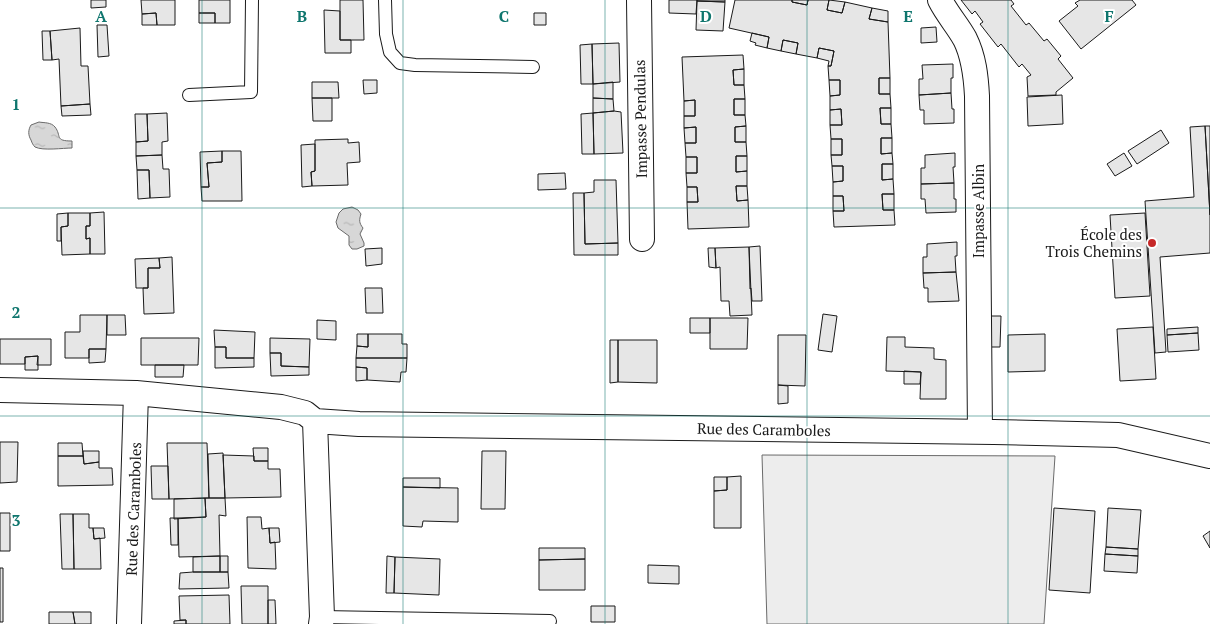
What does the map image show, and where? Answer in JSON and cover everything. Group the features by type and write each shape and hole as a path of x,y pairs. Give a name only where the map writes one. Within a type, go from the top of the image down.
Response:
{"street":[{"name":"Impasse Pendulas","path":"638,0 642,239"},
{"name":"Impasse Albin","path":"940,0 965,39 975,71 977,96 980,432"},
{"name":"Rue des Caramboles","path":"0,390 136,393 281,407 305,413 315,421 394,426 1118,435 1210,456"},
{"name":"Rue des Caramboles","path":"129,624 136,393"},
{"path":"315,421 322,620"}],"lane":[{"path":"189,96 251,92 252,0"},
{"path":"385,0 386,34 390,52 400,62 415,65 533,67"},
{"path":"322,620 550,621"}],"shaded area":[{"path":"762,455 1055,456 1044,624 767,624"}],"water":[{"path":"39,122 53,125 61,139 72,141 72,148 48,149 35,147 29,136 29,131 31,125"},
{"path":"352,207 361,214 360,221 363,228 360,234 364,246 357,249 352,249 349,245 349,236 338,228 336,222 339,213 343,209"}],"building":[{"path":"91,0 106,0 106,7 91,8"},
{"path":"141,0 175,0 175,25 157,25 156,13 142,14"},
{"path":"199,0 230,0 230,23 215,23 215,13 199,13"},
{"path":"340,0 363,0 364,40 340,40"},
{"path":"669,0 697,0 696,14 669,13"},
{"path":"725,0 725,2 697,1"},
{"path":"735,0 792,0 792,2 807,5 808,0 829,0 827,10 842,13 845,2 872,8 869,19 888,22 890,78 879,78 879,94 890,94 891,108 880,108 881,124 891,124 892,138 881,138 881,154 892,153 893,164 882,164 882,180 893,179 894,194 882,194 883,210 894,210 895,225 834,227 833,211 844,211 843,196 833,196 833,182 843,181 843,166 832,166 831,155 842,155 842,139 831,139 830,125 842,125 841,109 830,110 830,96 840,95 840,80 829,80 828,66 831,66 834,51 819,48 817,58 796,54 798,43 783,40 781,51 767,48 769,37 729,28"},
{"path":"792,0 808,0 807,5 792,2"},
{"path":"829,0 845,2 842,13 827,10"},
{"path":"961,0 1011,0 1014,4 1011,6 1026,25 1029,23 1044,41 1047,39 1061,56 1058,59 1073,78 1056,92 1056,95 1028,96 1027,77 1031,75 1022,64 1019,67 1001,44 998,47 980,24 983,22 975,11 972,14"},
{"path":"1080,0 1132,0 1136,5 1081,49 1059,21 1078,6 1075,3"},
{"path":"697,1 725,2 723,31 696,30"},
{"path":"872,8 888,11 888,22 869,19"},
{"path":"324,10 340,11 340,40 351,40 351,53 325,53"},
{"path":"156,13 157,25 142,25 142,14"},
{"path":"199,13 215,13 215,23 199,23"},
{"path":"534,13 546,13 546,25 534,25"},
{"path":"97,25 107,25 109,56 98,57"},
{"path":"936,27 937,42 921,43 921,28"},
{"path":"80,28 81,66 88,66 90,104 61,106 59,59 52,60 50,31"},
{"path":"42,31 50,31 52,60 43,60"},
{"path":"752,33 769,37 767,48 755,45 756,43 750,41"},
{"path":"783,40 798,43 796,54 781,51"},
{"path":"619,43 620,82 593,84 592,44"},
{"path":"592,44 593,84 581,84 580,45"},
{"path":"819,48 834,51 831,66 828,66 829,61 817,58"},
{"path":"743,55 744,69 733,70 734,85 744,85 745,99 734,99 734,115 745,115 746,126 735,127 735,142 746,142 747,156 736,156 736,172 747,171 747,186 736,186 737,201 748,200 749,227 688,229 687,202 698,202 697,187 687,187 686,173 697,173 697,157 686,157 685,143 696,143 696,127 684,128 684,116 695,116 695,100 684,101 682,57"},
{"path":"953,64 951,93 919,95 919,79 923,79 922,65"},
{"path":"744,69 744,85 734,85 733,70"},
{"path":"879,78 890,78 890,94 879,94"},
{"path":"363,80 377,80 377,93 364,94"},
{"path":"829,80 840,80 840,95 830,96"},
{"path":"312,82 338,82 339,98 312,98"},
{"path":"613,82 613,99 593,98 593,84"},
{"path":"951,93 954,123 924,124 924,110 920,110 919,95"},
{"path":"1062,95 1063,124 1028,126 1027,97"},
{"path":"312,98 332,98 332,121 313,121"},
{"path":"593,98 613,99 614,111 593,113"},
{"path":"734,99 745,99 745,115 734,115"},
{"path":"695,100 695,116 684,116 684,101"},
{"path":"90,104 91,115 62,116 61,106"},
{"path":"880,108 891,108 891,124 881,124"},
{"path":"841,109 842,125 830,125 830,110"},
{"path":"621,112 623,153 594,154 593,113"},
{"path":"167,113 168,141 162,142 162,155 136,156 136,142 148,141 147,114"},
{"path":"593,113 594,154 582,154 581,114"},
{"path":"135,114 147,114 148,141 136,142"},
{"path":"746,126 746,142 735,142 735,127"},
{"path":"1205,126 1210,126 1210,215"},
{"path":"1205,126 1210,253 1160,257 1166,352 1155,353 1145,201 1194,197 1190,127"},
{"path":"696,127 696,143 685,143 684,128"},
{"path":"1161,130 1169,143 1137,164 1128,151"},
{"path":"881,138 892,138 892,153 881,154"},
{"path":"348,139 348,143 359,142 360,162 347,163 348,185 312,186 311,172 315,171 315,140"},
{"path":"831,139 842,139 842,155 831,155"},
{"path":"315,144 315,171 311,172 312,186 302,187 301,145"},
{"path":"222,151 222,162 207,163 209,187 201,187 200,152"},
{"path":"222,151 241,151 242,201 202,201 201,187 209,187 207,163 222,162"},
{"path":"955,153 955,167 953,167 954,183 921,184 921,168 925,168 925,155"},
{"path":"1124,153 1132,166 1115,176 1107,164"},
{"path":"162,155 163,169 169,169 170,197 150,198 149,170 137,170 136,156"},
{"path":"736,156 747,156 747,171 736,172"},
{"path":"686,157 697,157 697,173 686,173"},
{"path":"882,164 893,164 893,179 882,180"},
{"path":"832,166 843,166 843,181 833,182"},
{"path":"137,170 149,170 150,198 138,199"},
{"path":"565,173 566,189 538,190 538,174"},
{"path":"594,180 616,180 618,243 585,244 584,193 594,192"},
{"path":"954,183 956,212 926,213 925,199 921,199 921,184"},
{"path":"736,186 747,186 748,200 737,201"},
{"path":"687,187 697,187 698,202 687,202"},
{"path":"573,193 584,193 585,244 618,243 618,255 574,255"},
{"path":"882,194 894,194 894,210 883,210"},
{"path":"833,196 843,196 844,211 833,211"},
{"path":"104,212 105,254 90,254 90,238 86,239 86,226 90,226 90,213"},
{"path":"68,213 90,213 90,226 86,226 86,239 90,238 90,254 62,255 61,227 68,226"},
{"path":"68,213 68,226 61,227 61,241 57,241 57,214"},
{"path":"1145,213 1150,296 1115,298 1110,215"},
{"path":"957,242 957,256 955,256 956,272 923,273 923,257 927,257 927,244"},
{"path":"760,246 762,301 752,301 749,247"},
{"path":"749,247 752,315 730,316 729,301 721,301 720,267 716,268 715,248"},
{"path":"382,248 382,264 366,266 365,249"},
{"path":"708,248 715,248 716,268 709,267"},
{"path":"172,257 174,313 144,314 143,288 148,288 148,268 160,268 159,258"},
{"path":"159,258 160,268 148,268 148,288 136,288 135,259"},
{"path":"956,272 959,301 928,302 928,288 924,288 923,273"},
{"path":"365,288 382,288 383,313 366,313"},
{"path":"823,314 837,316 832,352 818,350"},
{"path":"80,315 107,315 106,349 89,349 89,358 65,358 65,332 80,332"},
{"path":"107,315 125,315 126,335 107,335"},
{"path":"989,316 1001,316 1000,347 989,347"},
{"path":"690,318 710,318 710,333 690,333"},
{"path":"710,318 748,318 747,349 710,349"},
{"path":"317,320 336,321 336,340 317,339"},
{"path":"1153,327 1156,379 1120,381 1117,329"},
{"path":"1198,327 1198,333 1167,335 1167,329"},
{"path":"214,330 255,332 254,358 226,358 226,347 215,347"},
{"path":"1198,333 1199,350 1168,352 1167,335"},
{"path":"357,334 368,334 368,347 357,346"},
{"path":"368,334 402,334 402,344 407,344 407,358 356,358 357,346 368,347"},
{"path":"1045,334 1045,371 1008,372 1008,335"},
{"path":"778,335 806,335 805,386 778,385"},
{"path":"887,337 905,337 905,347 934,348 934,359 946,360 946,399 920,399 921,372 886,371"},
{"path":"141,338 199,338 198,365 141,365"},
{"path":"270,338 310,339 309,367 281,366 281,353 270,353"},
{"path":"0,339 51,339 51,365 37,365 38,356 25,357 25,364 0,364"},
{"path":"610,340 618,340 618,382 610,383"},
{"path":"618,340 657,340 657,383 618,382"},
{"path":"215,347 226,347 226,358 254,358 254,367 215,368"},
{"path":"89,349 106,349 105,362 89,363"},
{"path":"270,353 281,353 281,366 309,367 309,375 271,376"},
{"path":"38,356 38,370 25,370 25,357"},
{"path":"356,358 407,358 406,372 401,372 400,382 367,380 367,368 356,367"},
{"path":"155,365 184,365 183,377 155,377"},
{"path":"356,367 367,368 367,380 356,381"},
{"path":"904,371 921,372 920,384 904,384"},
{"path":"778,385 788,386 788,403 778,404"},
{"path":"0,442 18,442 17,482 0,483"},
{"path":"58,443 82,443 83,456 58,456"},
{"path":"167,443 207,443 209,498 169,499"},
{"path":"253,448 268,448 268,461 254,461"},
{"path":"83,451 99,451 99,462 84,464"},
{"path":"482,451 506,451 505,509 481,509"},
{"path":"223,453 225,498 209,498 208,454"},
{"path":"223,455 254,456 254,461 268,461 268,469 280,469 281,497 225,498"},
{"path":"58,456 83,456 84,464 99,462 99,468 112,468 113,485 58,486"},
{"path":"151,466 168,466 169,499 152,499"},
{"path":"741,476 741,528 714,528 714,491 727,490 727,477"},
{"path":"714,477 727,477 727,490 714,491"},
{"path":"403,478 440,478 440,488 403,487"},
{"path":"403,487 458,488 458,522 423,521 422,527 403,526"},
{"path":"205,498 225,498 226,516 219,515 220,556 179,557 178,518 206,517"},
{"path":"205,498 206,517 174,519 174,499"},
{"path":"1054,508 1095,511 1090,593 1049,590"},
{"path":"1108,508 1141,510 1138,549 1106,547"},
{"path":"0,513 10,513 10,551 0,551"},
{"path":"60,514 73,514 74,569 62,569"},
{"path":"73,514 89,514 89,528 93,528 94,539 100,538 101,569 74,569"},
{"path":"247,517 261,517 262,529 269,528 270,543 275,542 276,569 248,568"},
{"path":"170,518 178,518 178,545 171,545"},
{"path":"93,528 104,528 105,538 94,539"},
{"path":"269,528 279,528 280,542 270,543"},
{"path":"1210,531 1210,548 1203,536"},
{"path":"1106,547 1138,549 1138,556 1105,554"},
{"path":"539,548 585,548 585,559 539,560"},
{"path":"1105,554 1138,556 1137,573 1104,571"},
{"path":"220,556 228,556 228,572 220,572"},
{"path":"220,556 220,572 193,572 193,557"},
{"path":"387,556 395,557 394,593 386,593"},
{"path":"395,557 440,559 439,595 394,593"},
{"path":"585,559 585,590 539,590 539,560"},
{"path":"648,565 679,566 679,584 648,583"},
{"path":"0,568 3,568 3,622 0,622"},
{"path":"228,572 229,588 179,589 180,573"},
{"path":"241,586 268,586 268,624 242,624"},
{"path":"229,595 230,624 186,624 186,620 180,620 179,596"},
{"path":"268,600 275,600 276,624 268,624"},
{"path":"591,606 615,606 615,622 591,622"},
{"path":"49,612 73,612 75,624 49,624"},
{"path":"73,612 91,612 91,624 75,624"},
{"path":"186,620 186,624 174,624 174,621"}],"place":[{"name":"École des Trois Chemins","path":"1152,243"}]}
